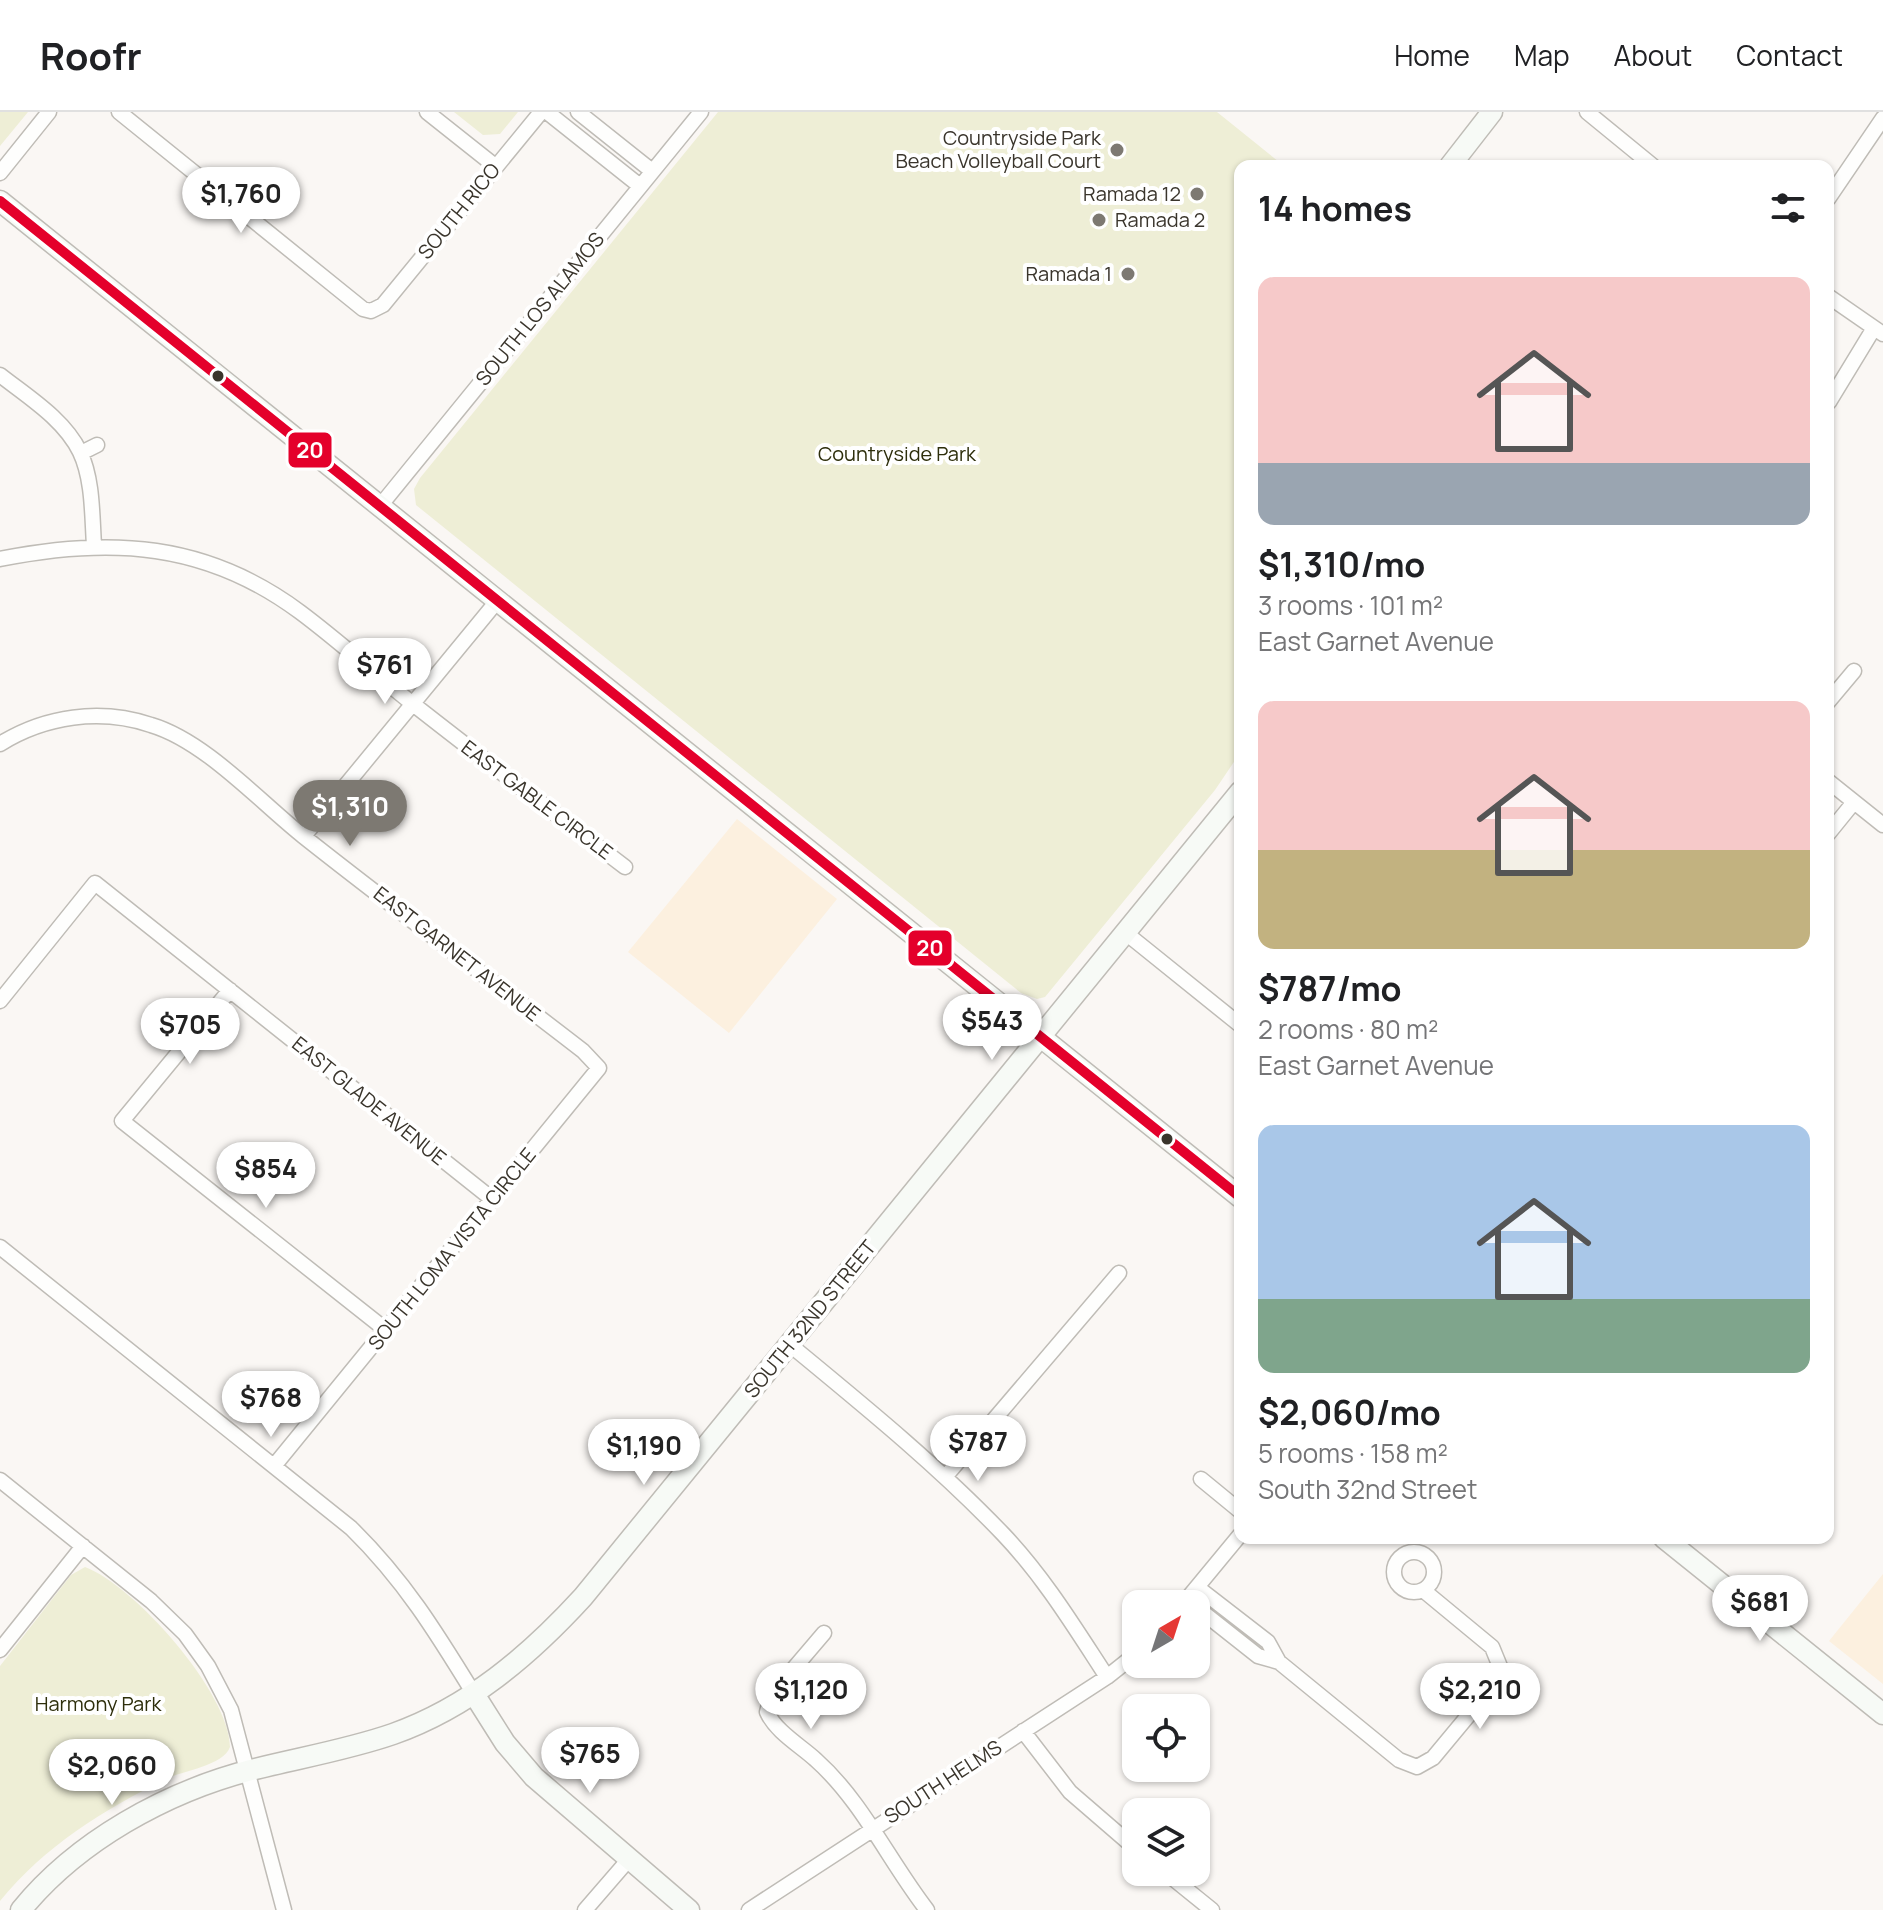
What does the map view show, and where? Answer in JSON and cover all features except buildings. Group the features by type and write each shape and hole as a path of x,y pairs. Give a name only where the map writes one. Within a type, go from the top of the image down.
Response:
{"street":[{"path":"0,173 49,112"},
{"name":"SOUTH RICO","path":"119,112 363,309 378,310 541,112"},
{"path":"427,112 495,166"},
{"path":"547,112 640,186"},
{"path":"578,112 652,171"},
{"name":"SOUTH LOS ALAMOS","path":"380,506 701,112"},
{"path":"1455,160 1492,112"},
{"path":"1587,112 1646,160"},
{"path":"1834,190 1882,121 1868,112"},
{"path":"0,201 1234,1192"},
{"path":"1834,300 1879,331 1834,395"},
{"path":"0,375 48,412 81,453 90,491 94,545"},
{"path":"81,453 97,445"},
{"name":"EAST GABLE CIRCLE","path":"0,559 94,545 183,555 253,584 299,610 411,703 625,867"},
{"path":"304,836 498,600"},
{"path":"1834,695 1854,671"},
{"name":"EAST GARNET AVENUE","path":"0,744 25,729 66,719 107,715 153,725 192,745 304,836 583,1051 599,1068"},
{"path":"1834,786 1883,825"},
{"name":"SOUTH 32ND STREET","path":"21,1910 64,1865 100,1840 187,1793 248,1771 394,1733 474,1694 518,1661 565,1617 1234,800"},
{"path":"1834,827 1854,802"},
{"name":"EAST GLADE AVENUE","path":"0,1001 95,883 492,1199"},
{"path":"1127,934 1234,1020"},
{"path":"230,990 122,1121 386,1330"},
{"name":"SOUTH LOMA VISTA CIRCLE","path":"274,1466 599,1068"},
{"path":"0,1247 351,1528 387,1563 418,1602 505,1743 534,1777 689,1910"},
{"path":"945,1477 1119,1273"},
{"path":"789,1344 945,1477 1005,1536 1050,1591 1107,1677"},
{"path":"1201,1479 1234,1506"},
{"path":"0,1480 185,1634 231,1710 284,1910"},
{"path":"1196,1590 1234,1542"},
{"path":"1671,1544 1883,1714"},
{"path":"0,1650 83,1546"},
{"path":"1197,1587 1268,1642 1279,1662 1399,1760 1417,1767 1433,1758 1497,1681 1501,1664 1492,1647 1423,1590"},
{"path":"1210,1619 1258,1656 1279,1662"},
{"path":"824,1633 772,1694 767,1712 779,1729 825,1767 927,1910"},
{"name":"SOUTH HELMS","path":"749,1910 1122,1665"},
{"path":"1023,1731 1070,1792 1122,1837"},
{"path":"585,1910 630,1858"},
{"path":"1182,1886 1212,1910"}],"shaded area":[{"path":"737,819 837,899 729,1033 628,952"},
{"path":"1883,1574 1883,1684 1829,1641"}],"green space":[{"path":"0,112 28,112 0,146"},
{"path":"454,112 518,112 500,134 483,135"},
{"name":"Countryside Park","path":"718,112 1217,112 1277,160 1234,160 1234,762 1215,790 1045,997 1037,999 1021,993 416,505 414,489"},
{"name":"Harmony Park","path":"85,1567 128,1595 176,1644 214,1699 226,1724 230,1747 220,1759 166,1779 76,1831 36,1863 0,1901 0,1666 71,1575"}],"transit line":[{"name":"20","path":"0,201 1234,1192"}],"place":[{"name":"Countryside Park Beach Volleyball Court","path":"1117,150"},
{"name":"Ramada 12","path":"1197,194"},
{"name":"Ramada 2","path":"1099,220"},
{"name":"Ramada 1","path":"1128,274"}]}
